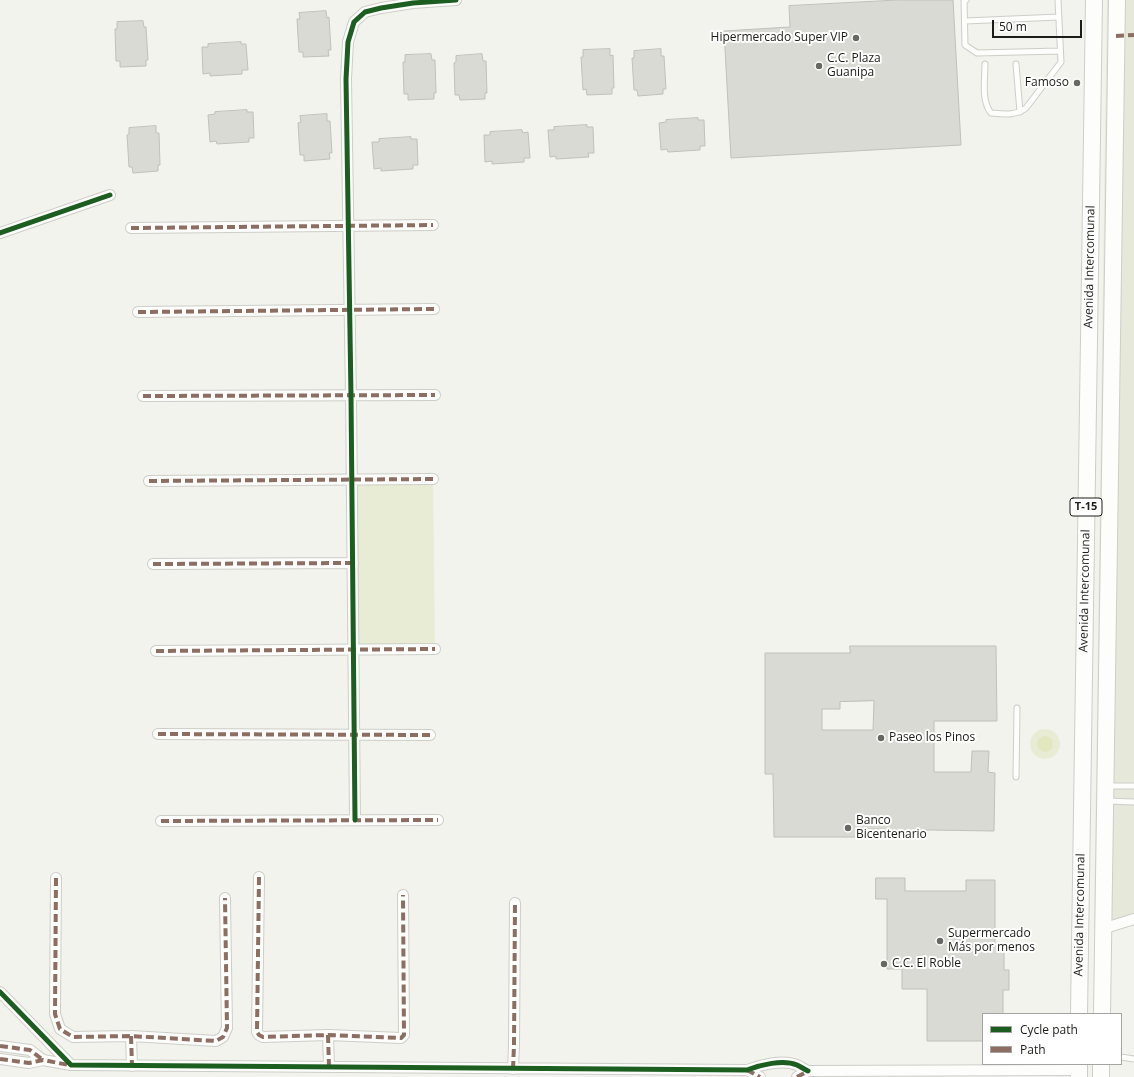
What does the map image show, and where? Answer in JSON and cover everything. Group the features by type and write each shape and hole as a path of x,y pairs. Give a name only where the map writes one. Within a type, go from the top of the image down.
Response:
{"main road":[{"name":"Avenida Intercomunal","path":"1079,1013 1094,0"},
{"name":"Avenida Intercomunal","path":"1102,1013 1102,929 1117,0"},
{"path":"1101,1065 1101,1077"}],"street":[{"path":"355,820 346,60 348,42 354,22 365,12 413,3 456,0"},
{"path":"0,233 110,195"},
{"path":"131,228 433,225"},
{"path":"138,312 434,309"},
{"path":"143,396 435,395"},
{"path":"149,481 434,478"},
{"path":"153,564 353,563"},
{"path":"156,651 435,649"},
{"path":"158,734 430,735"},
{"path":"161,821 438,820"},
{"path":"259,877 257,1032 259,1036 263,1037 328,1035 401,1038 404,1035 403,896"},
{"path":"56,878 55,1014 60,1029 73,1037 131,1036 216,1041 223,1037 227,1028 225,898"},
{"path":"513,1069 515,903"},
{"path":"1102,929 1134,920"},
{"path":"0,992 71,1065"},
{"path":"328,1035 329,1067"},
{"path":"131,1036 132,1066"},
{"path":"0,1046 30,1050 43,1060"},
{"path":"0,1059 29,1063 43,1060 71,1065 513,1069 747,1070 763,1064 780,1063 796,1064 808,1072"},
{"path":"747,1070 760,1077"},
{"path":"798,1077 808,1072 1079,1070"}],"lane":[{"path":"966,0 964,2 965,45 977,53 1060,50"},
{"path":"985,64 986,102 987,108 991,113 1014,114 1026,108 1061,62 1058,0"},
{"path":"965,21 1059,17"},
{"path":"1016,64 1020,112"},
{"path":"1016,777 1017,708"},
{"path":"1104,794 1134,786"},
{"path":"1104,794 1134,802"},
{"path":"1122,1057 1134,1059"}],"shaded area":[{"path":"1107,0 1134,0 1134,915 1094,927"},
{"path":"352,479 433,479 435,649 353,650"},
{"path":"1045,729 1051,730 1059,738 1059,750 1051,758 1045,759 1039,758 1031,750 1030,744 1031,738 1039,730"},
{"path":"1045,736 1052,741 1053,744 1048,751 1045,752 1038,747 1037,744 1042,737"}],"building":[{"path":"898,0 953,0 961,145 731,158 724,31 790,27 789,6"},
{"path":"326,11 327,18 329,17 331,50 328,50 329,56 303,57 303,52 299,52 297,19 300,19 299,13"},
{"path":"143,21 144,27 146,27 148,60 146,60 146,66 120,67 120,61 116,61 115,29 117,29 117,22"},
{"path":"241,42 241,44 246,44 248,70 242,70 242,74 210,76 210,73 203,74 202,47 208,47 208,44"},
{"path":"610,49 610,56 613,55 614,88 612,88 612,94 587,95 586,89 583,90 581,57 583,57 583,50"},
{"path":"661,49 661,56 664,56 666,89 663,89 663,94 638,96 637,90 634,90 632,58 634,58 634,51"},
{"path":"431,54 432,60 435,60 436,93 434,93 434,99 408,100 408,94 404,94 403,62 405,62 405,55"},
{"path":"482,54 483,61 486,61 487,93 485,93 485,99 460,100 459,95 455,95 454,63 456,62 456,56"},
{"path":"247,110 247,112 253,112 254,138 249,138 249,142 217,144 216,141 210,142 208,115 215,114 215,112"},
{"path":"327,114 327,121 330,121 332,153 329,153 330,159 304,161 304,155 300,155 298,123 301,122 300,116"},
{"path":"698,118 698,120 704,120 705,146 700,146 700,150 668,152 667,149 661,150 659,123 666,122 666,120"},
{"path":"587,125 587,127 593,127 594,153 588,153 589,157 556,159 556,156 550,157 548,130 554,130 554,127"},
{"path":"156,126 156,133 159,133 160,165 158,165 158,171 133,173 132,167 129,167 127,135 129,134 129,128"},
{"path":"522,130 523,133 528,132 530,158 524,158 524,162 492,164 492,161 485,162 484,135 490,135 490,132"},
{"path":"411,137 411,139 417,139 418,165 413,165 413,169 381,171 381,168 374,169 372,142 379,142 379,139"},
{"path":"850,646 996,646 997,721 934,721 934,772 971,772 972,751 989,751 988,772 995,773 994,831 867,829 867,837 774,837 773,774 765,774 765,653 850,653","holes":["874,701 873,730 822,730 822,709 840,709 840,702"]},
{"path":"876,878 905,878 905,891 966,891 966,880 995,880 995,946 1004,946 1004,970 1009,970 1009,990 1003,990 1003,1013 982,1013 982,1041 927,1041 927,989 902,989 902,969 887,969 887,899 876,899"}],"marked path":[{"path":"1116,36 1134,35"},
{"path":"131,228 433,225"},
{"path":"138,312 434,309"},
{"path":"143,396 435,395"},
{"path":"149,481 433,479"},
{"path":"153,564 353,563"},
{"path":"156,651 435,649"},
{"path":"158,734 430,735"},
{"path":"161,821 438,820"},
{"path":"259,877 257,1032 263,1037 328,1035 401,1038 404,1035 403,895"},
{"path":"56,878 55,1014 60,1029 73,1037 131,1036 216,1041 223,1037 227,1028 225,898"},
{"path":"513,1069 515,903"},
{"path":"328,1035 329,1067"},
{"path":"131,1036 132,1066"},
{"path":"0,1046 30,1050 43,1060"},
{"path":"0,1059 29,1063 43,1060 69,1065"},
{"path":"747,1070 760,1077"},
{"path":"797,1077 808,1071 806,1071"}],"cycle path":[{"path":"355,820 346,79 348,42 354,22 365,12 413,3 456,0"},
{"path":"0,233 110,195"},
{"path":"0,992 71,1065 747,1070 758,1066 791,1063 808,1071"}],"place":[{"name":"Hipermercado Super VIP","path":"856,38"},
{"name":"C.C. Plaza Guanipa","path":"819,66"},
{"name":"Famoso","path":"1077,83"},
{"name":"Paseo los Pinos","path":"881,738"},
{"name":"Banco Bicentenario","path":"848,828"},
{"name":"Supermercado Más por menos","path":"940,941"},
{"name":"C.C. El Roble","path":"884,964"}]}
